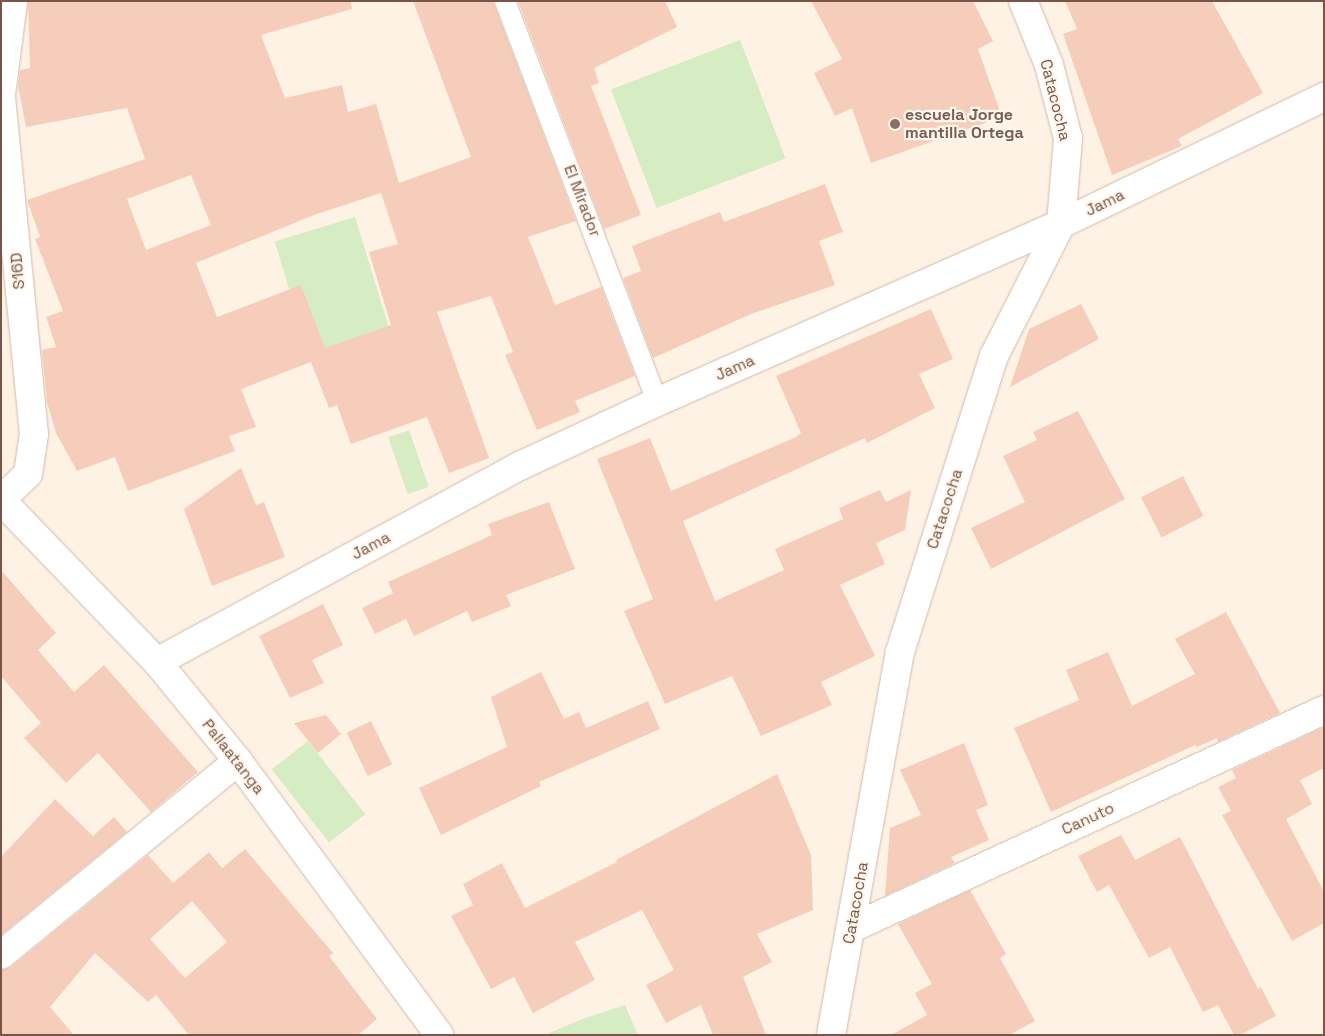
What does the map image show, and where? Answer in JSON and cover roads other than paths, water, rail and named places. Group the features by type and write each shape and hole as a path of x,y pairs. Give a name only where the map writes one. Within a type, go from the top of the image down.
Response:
{"street":[{"name":"S16D","path":"1,500 28,474 34,434 1,95 13,1"},
{"name":"Catacocha","path":"831,1035 852,928 900,652 994,356 1061,224 1068,138 1048,65 1023,1"},
{"name":"Jama","path":"157,662 522,465 657,402 1061,224 1324,97"},
{"name":"Pallaatanga","path":"1,500 157,662 238,762 438,1035"},
{"name":"Canuto","path":"852,928 1324,710"},
{"path":"1,955 238,762"}],"lane":[{"name":"El Mirador","path":"505,1 657,402"}],"place":[{"name":"escuela Jorge mantilla Ortega","path":"895,124"}]}
